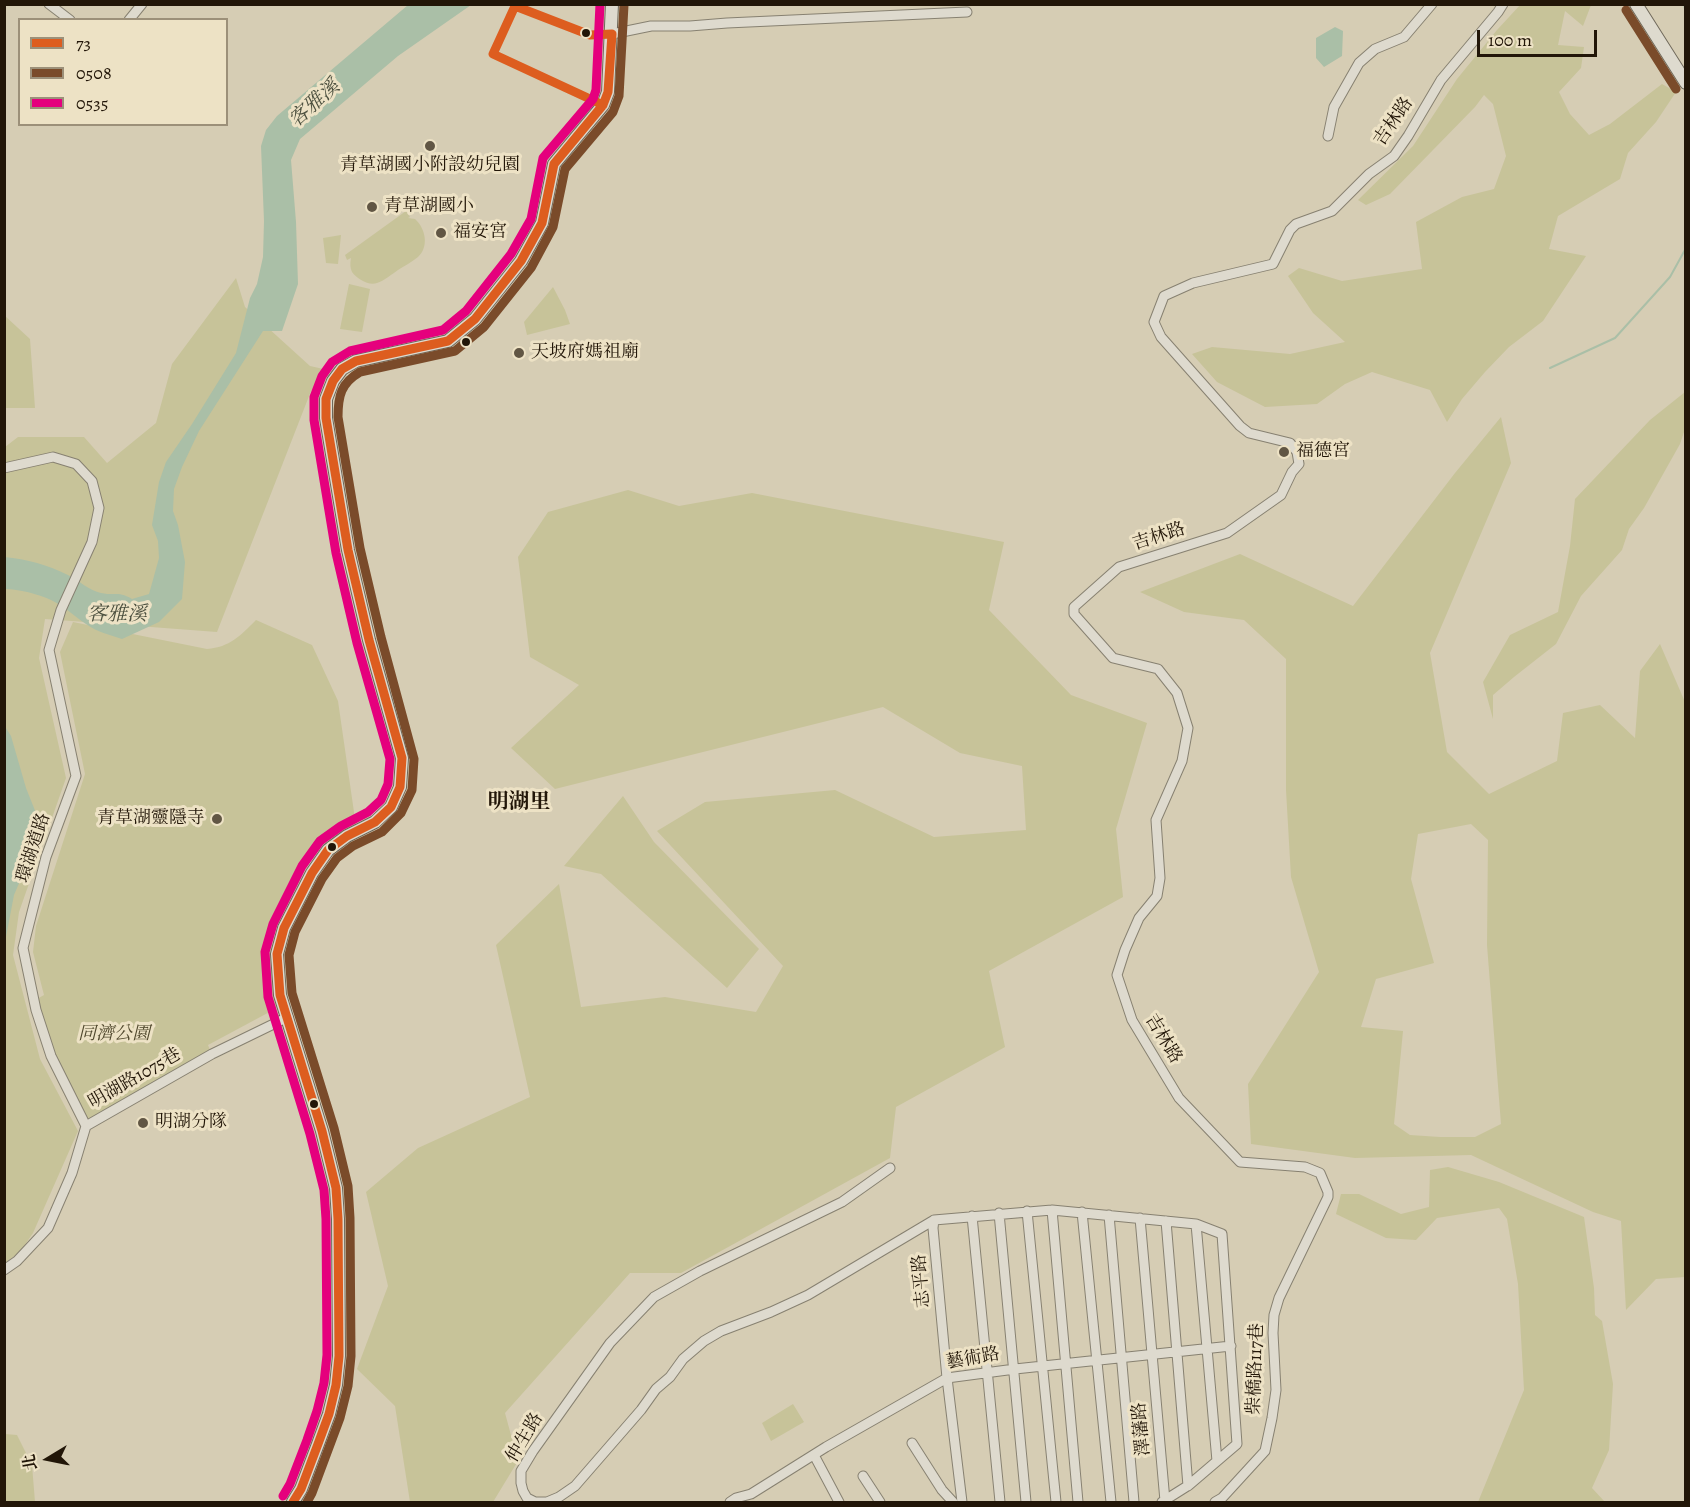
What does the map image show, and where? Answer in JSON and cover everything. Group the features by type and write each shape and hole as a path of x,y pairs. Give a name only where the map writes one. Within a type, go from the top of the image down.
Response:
{"street":[{"path":"49,4 67,18"},
{"path":"131,18 142,4"},
{"path":"293,1503 301,1489 325,1424 336,1385 339,1356 339,1239 334,1179 322,1131 280,996 277,954 284,928 312,873 328,850 347,836 375,822 391,807 400,787 402,758 375,662 348,550 328,429 326,399 337,375 342,369 356,361 448,341 475,319 522,261 543,223 554,164 603,105 608,92 612,4"},
{"path":"1328,136 1334,107 1359,63 1375,49 1404,37 1432,4"},
{"name":"吉林路","path":"1328,1192 1320,1173 1305,1167 1240,1162 1179,1098 1132,1020 1118,975 1125,950 1139,918 1157,896 1160,878 1156,820 1182,761 1188,728 1177,693 1158,669 1113,658 1074,614 1074,607 1119,567 1227,532 1281,495 1292,472 1299,464 1297,452 1290,443 1249,433 1240,426 1161,337 1154,322 1164,296 1192,283 1273,264 1290,230 1296,224 1332,211 1369,174 1394,156 1441,80 1503,4"},
{"path":"1636,4 1686,83"},
{"path":"612,34 651,26 967,12"},
{"name":"環湖道路","path":"4,468 53,457 76,464 92,481 99,508 92,543 61,610 49,650 76,776 46,857 23,948 36,1010 51,1056 86,1126"},
{"name":"明湖路1075巷","path":"4,1270 17,1261 48,1228 72,1173 86,1126 212,1054 288,1017"},
{"name":"仲生路","path":"890,1167 842,1202 700,1271 654,1297 610,1343 527,1461 521,1471 521,1483 528,1498 535,1502 547,1502 560,1497 575,1486 656,1389 670,1377 683,1359 704,1341 721,1331 808,1295 934,1220"},
{"name":"柴橋路117巷","path":"1215,1503 1265,1451 1276,1390 1274,1315 1279,1298 1328,1197 1328,1192"},
{"path":"934,1220 1052,1210 1196,1224 1222,1234 1231,1346"},
{"path":"1052,1210 1078,1503"},
{"path":"1027,1211 1056,1503"},
{"path":"1082,1212 1097,1360"},
{"path":"999,1213 1026,1503"},
{"path":"1108,1215 1134,1503"},
{"path":"972,1216 1000,1503"},
{"path":"1140,1218 1152,1354"},
{"name":"志平路","path":"934,1220 947,1378"},
{"path":"1166,1221 1188,1486"},
{"path":"1196,1224 1216,1461"},
{"name":"藝術路","path":"730,1503 736,1498 748,1498 826,1447 947,1378 1231,1346"},
{"name":"澤藩路","path":"1152,1354 1163,1502 1188,1486 1237,1444 1231,1346"},
{"name":"澤藩路","path":"1097,1360 1112,1503"},
{"path":"947,1378 962,1503"},
{"path":"912,1443 953,1503"},
{"path":"814,1455 839,1503"},
{"path":"863,1476 880,1503"},
{"path":"748,1498 756,1503"}],"green space":[{"path":"1521,4 1591,5 1583,26 1565,11 1558,45 1584,47 1581,68 1559,92 1570,114 1589,135 1610,124 1662,84 1676,92 1656,122 1628,153 1620,179 1558,216 1549,249 1586,256 1543,321 1509,347 1485,372 1462,399 1447,422 1430,390 1372,372 1345,384 1317,404 1265,407 1217,382 1192,354 1212,347 1290,354 1345,342 1313,313 1288,276 1299,268 1342,281 1422,269 1416,222 1462,197 1494,189 1506,156 1493,104 1484,95 1390,194 1366,205 1358,200 1413,146 1457,79"},
{"path":"406,211 410,217 408,218 415,219 424,233 424,248 418,257 374,284 367,283 354,275 350,265 351,258 347,260 345,255"},
{"path":"341,235 338,264 326,263 323,238"},
{"path":"236,278 245,307 310,366 328,370 311,391 217,632 45,619 39,658 66,778 19,912 13,955 40,1059 78,1131 33,1233 20,1252 5,1263 5,447 18,437 84,437 107,463 156,423 172,364"},
{"path":"349,284 370,289 362,332 340,329"},
{"path":"553,287 570,324 527,335 524,322"},
{"path":"4,315 30,339 35,408 5,408"},
{"path":"1685,392 1685,429 1680,444 1644,508 1629,529 1622,550 1581,596 1556,644 1493,695 1493,719 1483,682 1510,635 1558,612 1570,546 1575,499 1650,420"},
{"path":"1501,417 1511,463 1430,653 1447,752 1489,794 1557,761 1563,713 1600,705 1635,738 1640,671 1660,644 1685,702 1685,1277 1656,1279 1626,1310 1621,1221 1593,1212 1471,1155 1355,1158 1251,1144 1248,1084 1319,972 1291,877 1286,790 1286,659 1244,620 1184,612 1140,592 1240,554 1353,606","holes":["1471,824 1488,840 1487,945 1501,1124 1475,1137 1410,1135 1394,1124 1403,1031 1361,1027 1376,979 1434,963 1411,879 1418,834"]},
{"path":"628,490 679,506 752,493 1004,542 989,610 1071,695 1147,723 1116,829 1123,897 989,971 1005,1047 896,1107 890,1158 681,1273 630,1273 505,1413 518,1461 493,1502 410,1502 395,1406 357,1369 388,1286 366,1192 418,1148 530,1097 496,945 559,884 581,1007 665,997 756,1012 783,966 657,831 705,802 835,790 934,837 1026,830 1022,766 960,753 883,707 555,789 511,748 579,685 530,657 518,557 548,512"},
{"name":"同濟公園","path":"256,620 312,645 338,701 356,826 318,845 288,885 271,923 277,1008 208,1045 212,1055 86,1126 51,1056 37,999 44,995 33,952 36,926 85,774 60,652 73,622 207,649 222,646 240,636"},
{"path":"623,796 654,842 759,949 727,988 601,874 564,866"},
{"path":"1448,1167 1499,1182 1584,1217 1594,1288 1595,1315 1602,1321 1613,1384 1609,1450 1592,1488 1605,1502 1478,1502 1524,1390 1518,1284 1507,1219 1499,1208 1437,1218 1416,1240 1386,1238 1336,1214 1341,1194 1359,1194 1401,1214 1429,1207 1430,1170"},
{"path":"793,1404 804,1422 771,1441 762,1423"},
{"path":"5,1434 17,1435 32,1465 35,1502 5,1502"}],"water":[{"name":"客雅溪","path":"408,5 471,5 398,56 300,139 291,160 298,284 282,331 263,331 199,431 174,489 173,511 185,562 182,599 159,622 122,639 95,629 46,598 5,589 4,557 53,568 101,593 120,594 132,599 149,594 159,558 158,541 152,525 159,482 166,462 236,353 250,298 257,284 263,257 261,146 266,130 277,116"},
{"path":"1335,27 1343,31 1342,56 1324,67 1316,58 1316,38"},
{"path":"4,725 11,736 26,788 38,818 32,853 14,895 5,942"}],"waterway":[{"path":"1684,4 1686,14"},
{"path":"1550,368 1615,338 1670,277 1686,248"}],"transit line":[{"name":"0535","path":"283,1496 307,1440 324,1383 327,1355 326,1219 324,1190 310,1134 268,997 265,952 273,924 302,866 320,841 341,826 368,812 381,800 388,784 390,759 357,643 336,553 314,420 314,397 322,376 332,362 350,351 443,330 466,311 511,254 531,219 543,158 593,99 596,90 600,4"},
{"name":"0508","path":"307,1502 340,1418 348,1386 351,1356 350,1218 348,1186 334,1128 292,993 289,955 295,932 322,879 337,858 353,846 382,832 401,813 412,790 414,759 360,548 338,417 340,396 349,381 360,372 455,351 484,327 531,268 553,227 565,169 613,112 619,96 624,5"},
{"name":"73","path":"515,6 493,54 603,105"},
{"name":"73","path":"515,6 590,35 612,34"},
{"name":"0508","path":"1626,10 1676,89"},
{"name":"73","path":"293,1502 301,1489 318,1444 336,1385 339,1356 338,1219 336,1188 322,1131 280,995 277,954 284,928 312,873 328,850 347,836 375,822 391,807 400,787 402,758 369,640 348,550 326,418 326,399 333,381 342,369 356,361 448,341 475,319 521,261 542,223 554,164 603,105 608,92 612,34"}],"place":[{"name":"青草湖國小附設幼兒園","path":"430,146"},
{"name":"青草湖國小","path":"372,207"},
{"name":"福安宮","path":"441,233"},
{"name":"天坡府媽祖廟","path":"519,353"},
{"name":"福德宮","path":"1284,452"},
{"name":"青草湖靈隱寺","path":"217,819"},
{"name":"明湖分隊","path":"143,1123"}],"district":[{"name":"明湖里","path":"519,803"}]}
